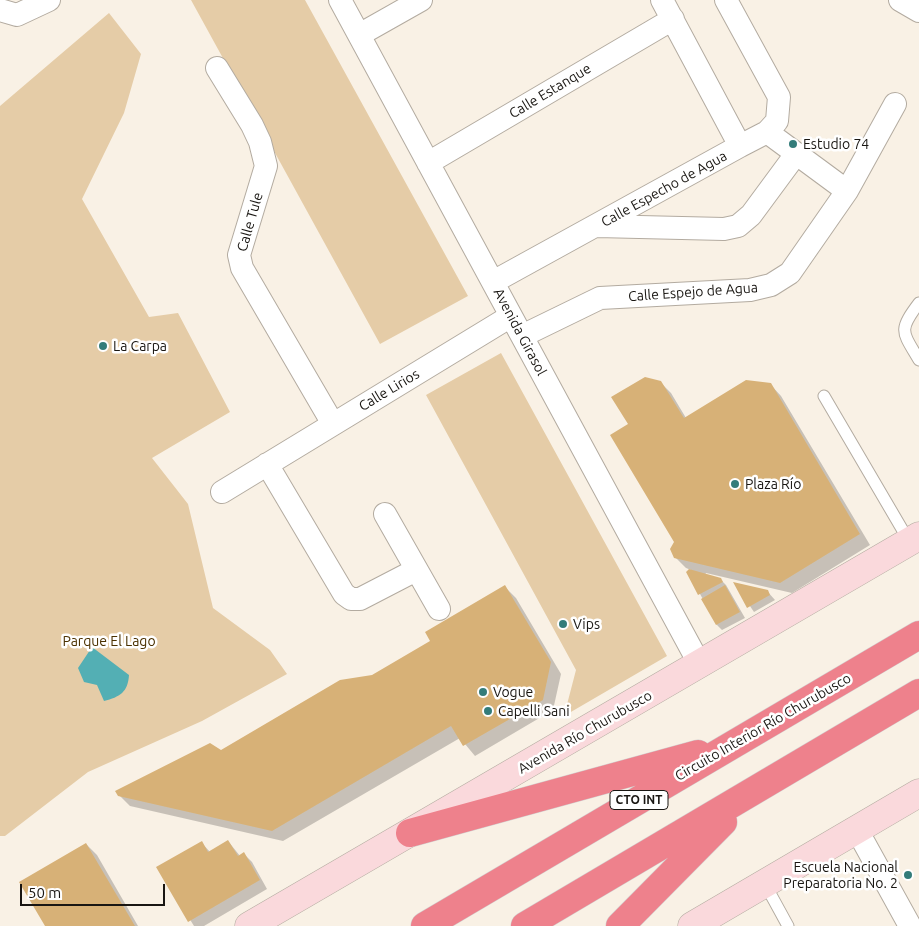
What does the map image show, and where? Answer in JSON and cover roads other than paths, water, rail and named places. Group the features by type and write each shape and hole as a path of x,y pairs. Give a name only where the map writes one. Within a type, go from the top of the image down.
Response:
{"highway":[{"name":"Circuito Interior Río Churubusco","path":"426,926 919,635"},
{"path":"525,926 919,693"},
{"path":"410,833 733,744"},
{"path":"620,926 709,835 762,787"}],"main road":[{"name":"Avenida Río Churubusco","path":"249,926 914,539"},
{"path":"692,926 919,794"}],"street":[{"path":"0,10 17,15 49,0"},
{"name":"Avenida Girasol","path":"340,0 700,664"},
{"path":"359,34 421,0"},
{"name":"Calle Especho de Agua","path":"493,282 740,146 662,0"},
{"path":"726,0 779,97 777,121 767,132 740,146"},
{"path":"900,0 919,12"},
{"name":"Calle Estanque","path":"428,162 673,19"},
{"name":"Calle Tule","path":"217,68 252,125 260,142 266,166 239,255 242,268 334,424"},
{"name":"Calle Espejo de Agua","path":"522,336 600,298 750,290 771,285 790,273 847,191 895,104"},
{"path":"767,132 847,191"},
{"path":"596,226 724,229 738,226 751,215 796,154"},
{"name":"Calle Lirios","path":"222,492 511,316"},
{"path":"267,464 344,594 351,599 360,599 416,570"},
{"path":"385,514 439,609"},
{"path":"857,830 910,926"}],"lane":[{"path":"919,303 905,321 904,331 919,360"},
{"path":"824,396 914,539"},
{"path":"765,884 788,926"}],"water":[{"path":"92,647 129,675 125,690 115,698 104,701 97,685 84,682 78,668"}],"place":[{"name":"Estudio 74","path":"793,144"},
{"name":"La Carpa","path":"103,346"},
{"name":"Plaza Río","path":"735,484"},
{"name":"Vips","path":"563,624"},
{"name":"Vogue","path":"483,692"},
{"name":"Capelli Sani","path":"488,711"},
{"name":"Escuela Nacional Preparatoria No. 2","path":"908,875"}],"park label":[{"name":"Parque El Lago","path":"109,641"}]}
